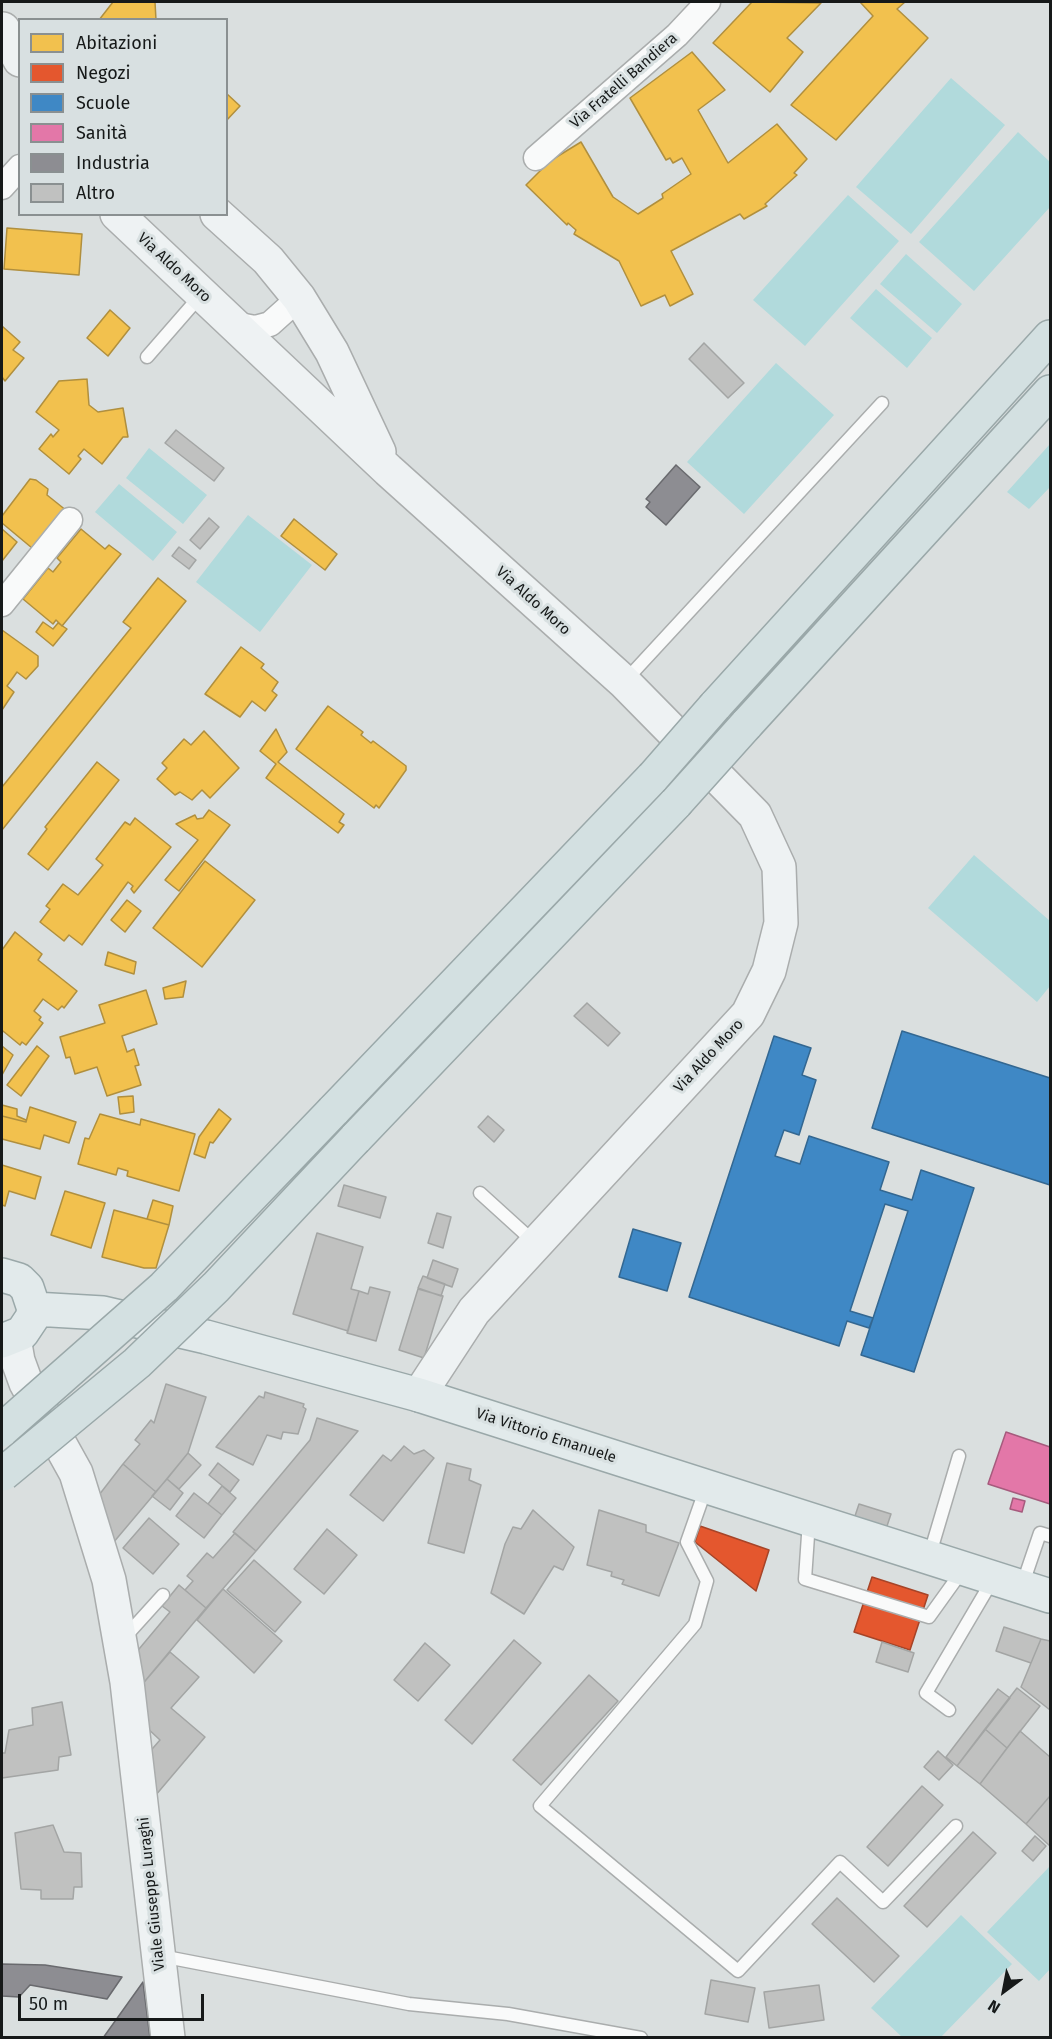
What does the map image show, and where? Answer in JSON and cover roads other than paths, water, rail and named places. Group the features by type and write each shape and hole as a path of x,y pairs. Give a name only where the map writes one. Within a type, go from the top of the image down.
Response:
{"highway":[{"path":"2,1430 164,1287 333,1111 653,777 1050,337"},
{"path":"2,1474 137,1363 216,1287 676,803 1050,392"}],"main road":[{"path":"2,1275 19,1280 27,1288 34,1309 28,1327 8,1340"},
{"name":"Via Vittorio Emanuele","path":"34,1309 103,1313 206,1337 419,1395 1007,1582"}],"street":[{"name":"Via Fratelli Bandiera","path":"536,158 677,35 708,2"},
{"path":"8,34 18,56"},
{"path":"2,187 18,169"},
{"name":"Via Aldo Moro","path":"119,216 388,470 624,682 755,815 779,867 781,923 769,971 748,1014 474,1311 419,1395"},
{"name":"Via Aldo Moro","path":"219,216 268,260 299,298 333,352 388,470"},
{"path":"234,324 255,328 270,324 299,298"},
{"path":"2,604 70,520"},
{"name":"Viale Giuseppe Luraghi","path":"8,1340 26,1383 61,1442 76,1473 109,1580 140,1787 168,2037"}],"lane":[{"path":"147,357 202,294"},
{"path":"624,682 882,403"},
{"path":"480,1193 535,1243"},
{"path":"928,1558 959,1456"},
{"path":"706,1487 687,1542 707,1581 695,1624 540,1806 738,1971 840,1862 883,1902 956,1826"},
{"path":"809,1520 805,1579 929,1617 1007,1582"},
{"path":"949,1710 926,1693 1040,1533 1050,1536"},
{"path":"120,1643 163,1595"},
{"path":"158,1955 409,2004 508,2014 641,2037"}]}
